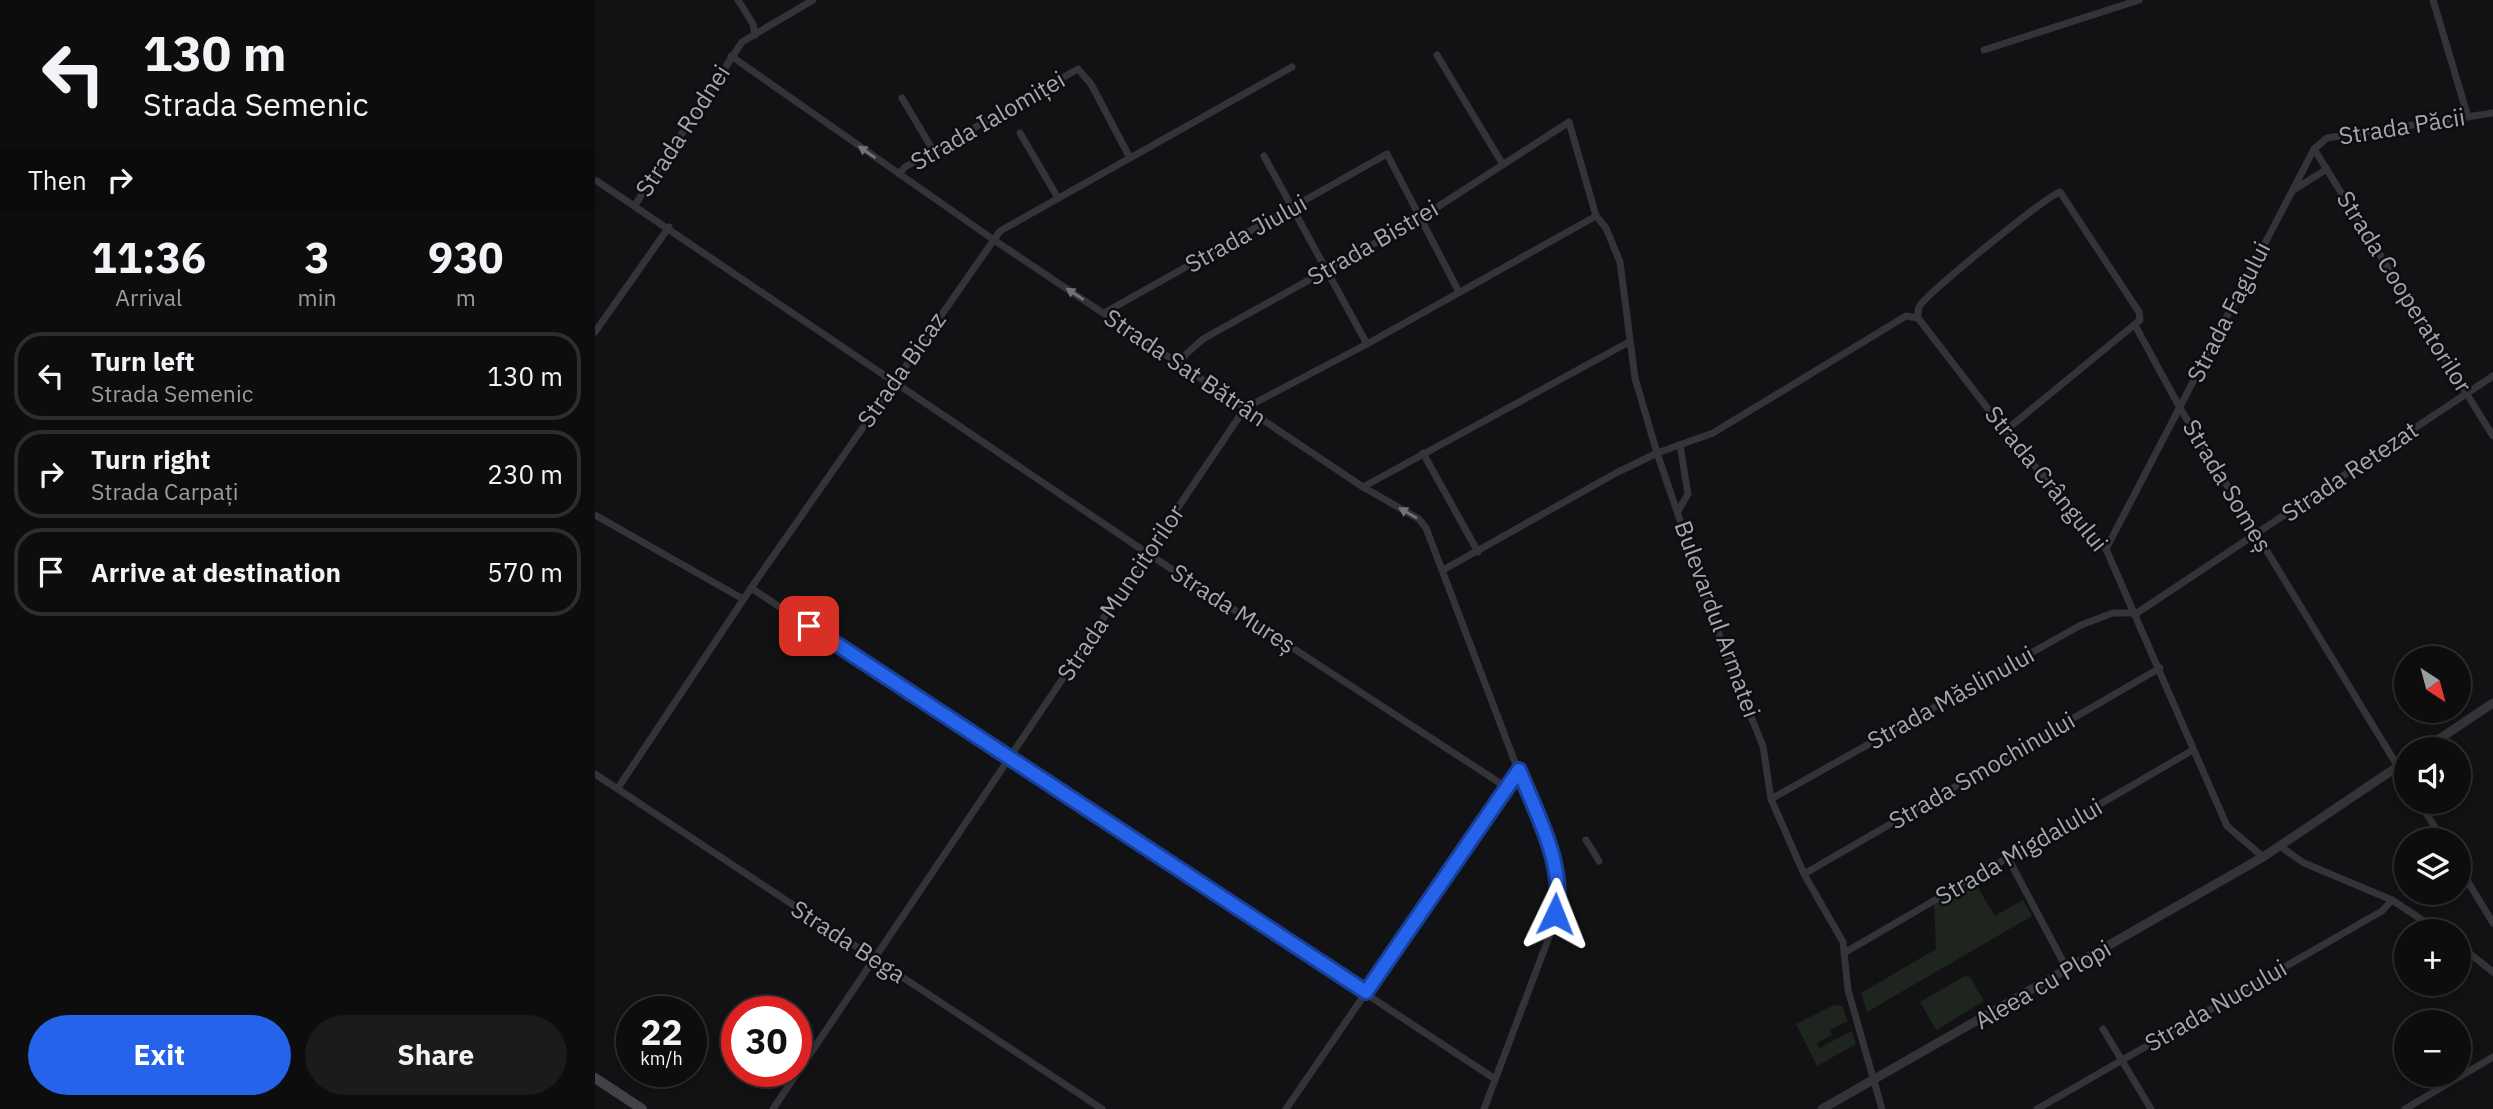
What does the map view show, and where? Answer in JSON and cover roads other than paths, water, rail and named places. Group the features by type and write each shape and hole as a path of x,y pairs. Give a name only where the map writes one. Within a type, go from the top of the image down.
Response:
{"main road":[{"path":"595,1078 642,1109"}],"street":[{"path":"738,0 753,24 755,35"},
{"name":"Strada Rodnei","path":"635,205 742,42 813,0"},
{"path":"1985,50 2139,0"},
{"path":"2433,0 2467,117"},
{"path":"1437,55 1502,163"},
{"name":"Strada Sat Bătrân","path":"731,56 994,240 1363,487 1419,519 1426,528 1551,857 1559,900 1525,1004 1484,1109"},
{"name":"Strada Bicaz","path":"618,788 743,599 1000,231 1291,67"},
{"name":"Strada Ialomiței","path":"899,174 905,167 933,150 1078,69 1091,84 1130,158"},
{"path":"902,98 933,150"},
{"name":"Strada Păcii","path":"2314,149 2327,138 2493,113"},
{"name":"Strada Bistrei","path":"1180,365 1185,355 1203,339 1422,217 1569,122"},
{"name":"Bulevardul Armatei","path":"1569,122 1596,216 1606,228 1620,262 1638,393 1657,453 1728,660 1763,746 1771,799 1804,874 1843,942 1848,990 1882,1109"},
{"path":"1020,133 1058,198"},
{"name":"Strada Cooperatorilor","path":"2314,149 2493,436"},
{"name":"Strada Fagului","path":"2106,549 2314,149"},
{"name":"Strada Jiului","path":"1104,313 1388,154 1422,217"},
{"path":"1264,156 1367,344"},
{"path":"2292,191 2327,169"},
{"name":"Strada Mureș","path":"597,181 1147,553 1506,787"},
{"name":"Strada Someș","path":"1918,318 1918,308 1932,294 2012,227 2060,192 2139,312 2140,320 2136,327 2179,408 2256,536 2394,752"},
{"name":"Strada Muncitorilor","path":"773,1109 1245,408 1367,344 1596,216"},
{"path":"1422,217 1459,292"},
{"name":"Strada Rodnei","path":"595,332 669,228"},
{"path":"1443,570 1616,473 1657,453 1713,432 1906,316 1918,318"},
{"name":"Strada Crângului","path":"1918,318 2005,431 2106,549 2137,613 2227,826 2263,858"},
{"path":"2005,431 2136,327"},
{"path":"1363,487 1629,342"},
{"name":"Strada Retezat","path":"2137,613 2493,376"},
{"path":"1678,511 1688,494 1680,445"},
{"path":"1423,453 1478,552"},
{"path":"595,515 743,599"},
{"path":"751,588 1495,1079"},
{"name":"Strada Măslinului","path":"1771,799 2081,625 2113,613 2137,613"},
{"name":"Strada Smochinului","path":"1804,874 2160,668"},
{"path":"2442,737 2493,703"},
{"name":"Strada Migdalului","path":"1844,953 2193,750"},
{"name":"Aleea cu Plopi","path":"1822,1109 2263,858 2394,769"},
{"path":"1286,1109 1519,770"},
{"name":"Strada Bega","path":"595,774 1102,1109"},
{"path":"1586,839 1599,861"},
{"path":"2281,847 2304,863 2392,900 2421,919"},
{"path":"2008,858 2068,971"},
{"path":"2471,887 2493,923"},
{"name":"Strada Nucului","path":"2037,1109 2382,911 2392,900"},
{"path":"2471,955 2493,972"},
{"path":"2103,1029 2151,1109"},
{"path":"2405,1109 2493,1057"}]}
